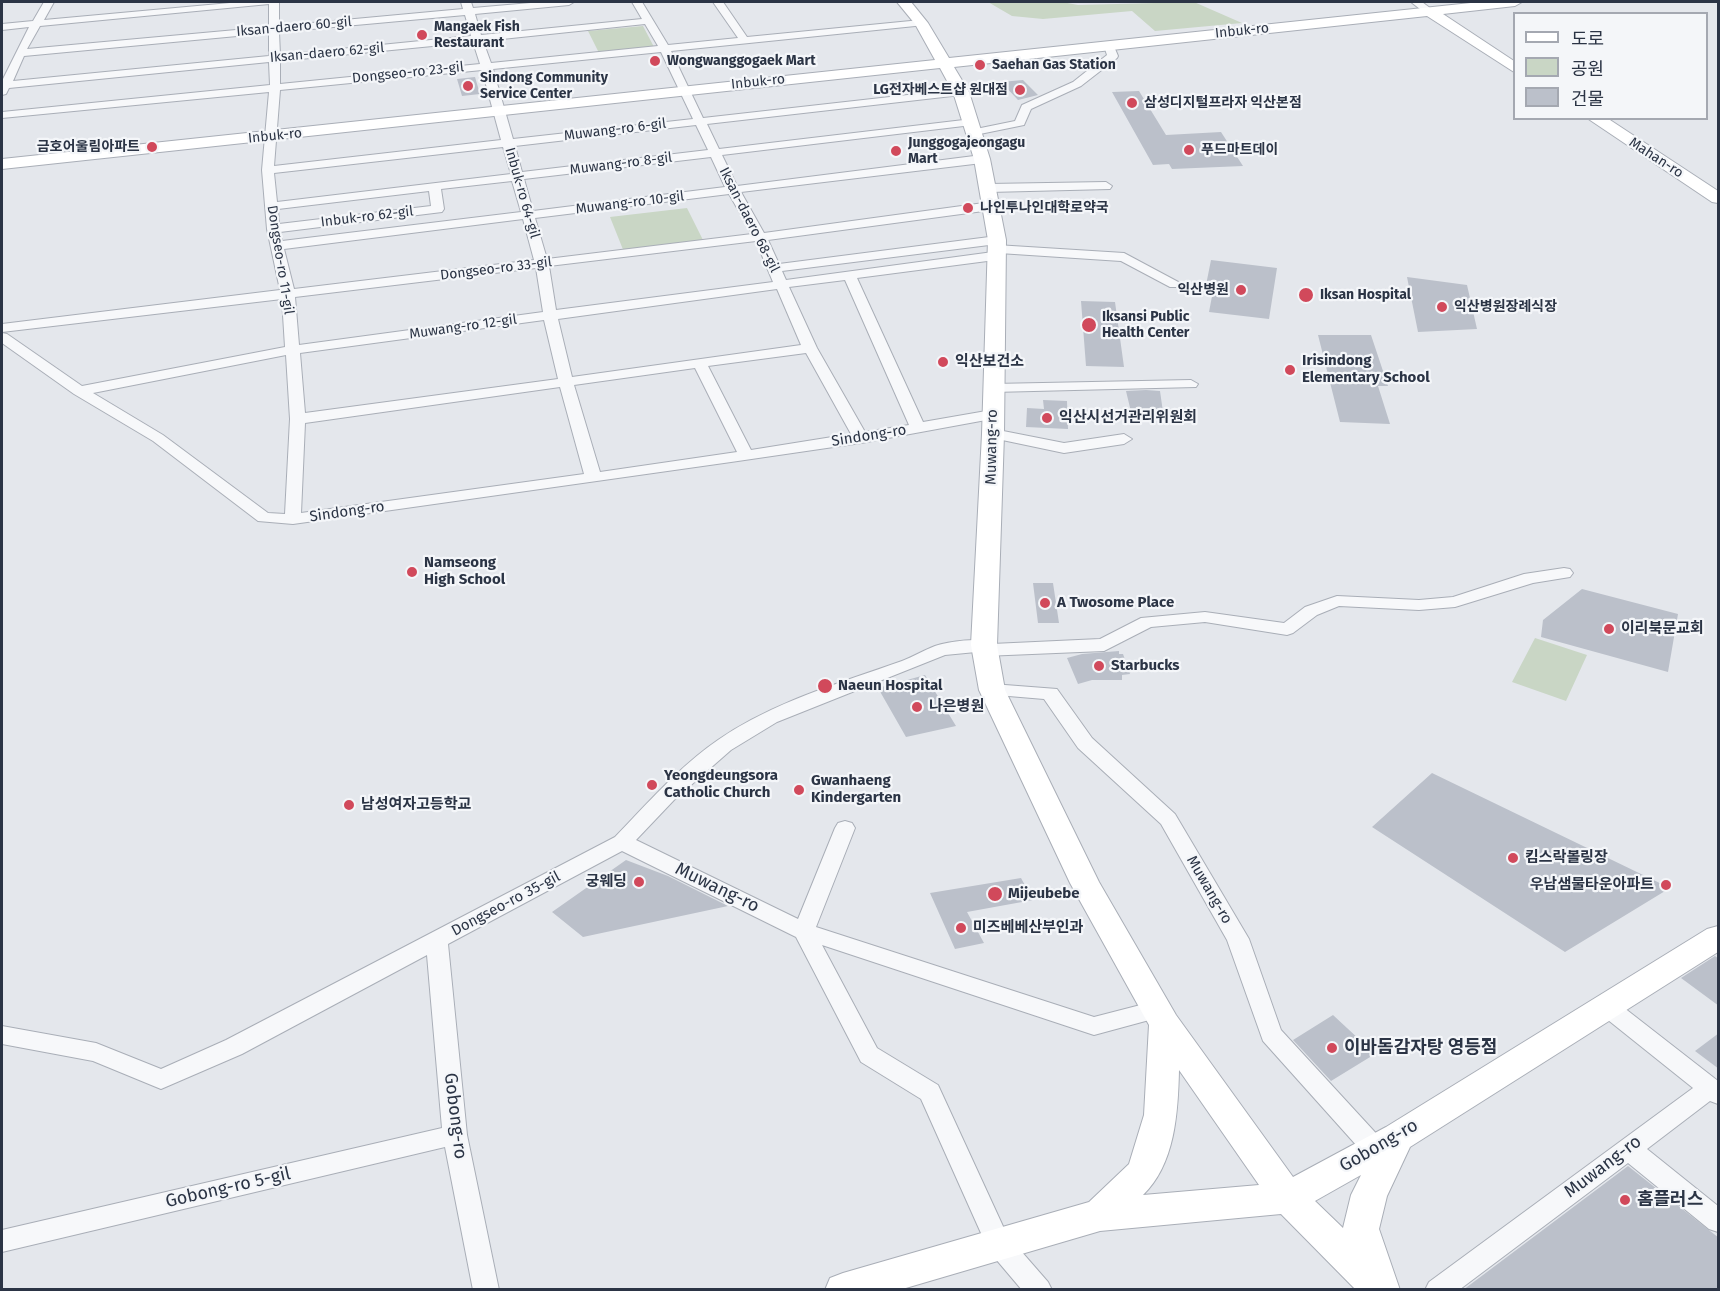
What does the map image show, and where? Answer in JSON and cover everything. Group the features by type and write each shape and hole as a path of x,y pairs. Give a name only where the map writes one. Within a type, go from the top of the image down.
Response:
{"street":[{"path":"3,88 49,2"},
{"path":"2,27 267,2"},
{"name":"Dongseo-ro 11-gil","path":"274,2 275,86 273,136 268,170 273,229 288,294 298,419 293,519"},
{"name":"Iksan-daero 60-gil","path":"20,53 275,29 467,6 569,2"},
{"name":"Iksan-daero 68-gil","path":"637,2 686,90 698,120 733,190 760,237 810,348 861,438"},
{"path":"718,2 744,40"},
{"name":"Muwang-ro","path":"904,2 921,23 958,85 973,127 990,197 996,248 993,424 984,648 992,690 1085,883 1161,1017 1288,1198 1383,1290"},
{"name":"Inbuk-ro","path":"2,164 1109,46 1413,4 1429,11 1515,2"},
{"path":"1413,4 1455,8"},
{"name":"Inbuk-ro 64-gil","path":"467,6 542,264 550,315 566,383 593,476"},
{"path":"1429,11 1513,66"},
{"name":"Iksan-daero 62-gil","path":"3,88 274,58 649,21"},
{"name":"Dongseo-ro 23-gil","path":"2,115 921,23"},
{"path":"889,68 917,56 931,43 975,58 997,58"},
{"name":"Muwang-ro 8-gil","path":"271,206 715,153 1020,123 1026,108 1077,84 1113,56 1109,46"},
{"path":"889,68 958,85"},
{"name":"Muwang-ro 6-gil","path":"268,170 698,120 958,85"},
{"name":"Mahan-ro","path":"1598,120 1719,198"},
{"name":"Muwang-ro 10-gil","path":"277,246 982,159"},
{"name":"Inbuk-ro 62-gil","path":"273,229 438,209 434,186"},
{"name":"Dongseo-ro 33-gil","path":"2,328 760,237 990,197 1106,186"},
{"path":"775,268 996,248 1124,257 1175,284"},
{"name":"Muwang-ro 12-gil","path":"79,391 291,350 849,275 996,248"},
{"path":"849,275 918,428"},
{"name":"Sindong-ro","path":"2,337 79,391 158,438 264,518 293,519 746,455 918,428 993,424"},
{"path":"298,419 810,348"},
{"path":"700,364 746,455"},
{"path":"993,388 1191,384"},
{"path":"993,424 1064,448 1124,439"},
{"name":"Dongseo-ro 35-gil","path":"2,1035 96,1052 161,1079 234,1047 622,842 667,795 724,745 770,718 862,680 911,664 941,650 1104,645 1147,622 1205,617 1287,628 1311,611 1337,602 1419,605 1455,602 1530,578 1564,573"},
{"name":"Muwang-ro","path":"992,690 1050,693 1085,743 1167,819 1238,939 1271,1035 1386,1143"},
{"path":"845,828 804,931 869,1055 930,1092 998,1243 1039,1290"},
{"name":"Muwang-ro","path":"622,842 804,931 1094,1026 1161,1017"},
{"name":"Gobong-ro","path":"843,1290 1100,1215 1288,1198 1386,1143 1719,937"},
{"name":"Gobong-ro","path":"437,941 455,1135 486,1290"},
{"path":"1606,1006 1714,1091"},
{"path":"1100,1215 1144,1172 1161,1116 1161,1017"},
{"name":"Muwang-ro","path":"1438,1290 1628,1148 1714,1091"},
{"name":"Gobong-ro 5-gil","path":"2,1240 455,1135"},
{"path":"1383,1290 1361,1229 1369,1195 1386,1143"},
{"path":"1628,1148 1719,1221"}],"green space":[{"path":"988,2 1062,2 1078,5 1194,2 1242,23 1155,31 1132,11 1043,19 1012,16"},
{"path":"643,26 654,47 599,53 588,31"},
{"path":"687,208 704,242 624,252 610,217"},
{"path":"1535,638 1587,655 1566,701 1512,682"}],"building":[{"name":"Sindong Community Service Center","path":"475,77 480,94 462,96 457,79"},
{"name":"LG전자베스트샵 원대점","path":"1023,80 1038,95 1018,100 1001,82"},
{"name":"푸드마트데이","path":"1139,91 1166,135 1221,132 1243,166 1172,169 1169,164 1153,165 1112,92"},
{"name":"익산병원","path":"1211,260 1277,268 1269,319 1209,312 1213,291 1205,290"},
{"name":"익산병원장례식장","path":"1407,277 1467,285 1477,329 1418,332"},
{"path":"1081,301 1115,302 1124,367 1086,366"},
{"path":"1318,335 1371,335 1388,386 1378,386 1390,424 1340,422"},
{"path":"1126,391 1160,391 1164,419 1132,416"},
{"name":"익산시선거관리위원회","path":"1043,400 1067,401 1068,429 1026,427 1027,408 1044,409"},
{"name":"A Twosome Place","path":"1033,583 1053,583 1059,623 1038,623"},
{"name":"이리북문교회","path":"1582,589 1678,614 1668,672 1541,637 1543,620"},
{"name":"Starbucks","path":"1119,651 1119,654 1123,654 1130,674 1122,675 1122,680 1092,680 1078,684 1067,658 1082,654"},
{"name":"나은병원","path":"925,675 956,726 906,737 878,688"},
{"name":"킴스락볼링장","path":"1432,773 1670,888 1565,952 1372,827"},
{"name":"궁웨딩","path":"626,860 668,876 728,906 583,937 552,912"},
{"name":"미즈베베산부인과","path":"1021,878 1033,900 967,912 984,943 955,949 930,893"},
{"path":"1715,956 1719,959 1719,1006 1681,978"},
{"name":"이바돔감자탕 영등점","path":"1333,1015 1375,1054 1331,1081 1293,1040"},
{"path":"1719,1033 1719,1069 1695,1051"},
{"name":"홈플러스","path":"1628,1166 1719,1238 1719,1290 1463,1290"}],"place":[{"name":"Mangaek Fish Restaurant","path":"422,35"},
{"name":"Wongwanggogaek Mart","path":"655,61"},
{"name":"Saehan Gas Station","path":"980,65"},
{"name":"Sindong Community Service Center","path":"468,86"},
{"name":"LG전자베스트샵 원대점","path":"1020,90"},
{"name":"삼성디지털프라자 익산본점","path":"1132,103"},
{"name":"금호어울림아파트","path":"152,147"},
{"name":"푸드마트데이","path":"1189,150"},
{"name":"Junggogajeongagu Mart","path":"896,151"},
{"name":"나인투나인대학로약국","path":"968,208"},
{"name":"익산병원","path":"1241,290"},
{"name":"Iksan Hospital","path":"1306,295"},
{"name":"익산병원장례식장","path":"1442,307"},
{"name":"Iksansi Public Health Center","path":"1089,325"},
{"name":"익산보건소","path":"943,362"},
{"name":"Irisindong Elementary School","path":"1290,370"},
{"name":"익산시선거관리위원회","path":"1047,418"},
{"name":"Namseong High School","path":"412,572"},
{"name":"A Twosome Place","path":"1045,603"},
{"name":"이리북문교회","path":"1609,629"},
{"name":"Starbucks","path":"1099,666"},
{"name":"Naeun Hospital","path":"825,686"},
{"name":"나은병원","path":"917,707"},
{"name":"Yeongdeungsora Catholic Church","path":"652,785"},
{"name":"Gwanhaeng Kindergarten","path":"799,790"},
{"name":"남성여자고등학교","path":"349,805"},
{"name":"킴스락볼링장","path":"1513,858"},
{"name":"궁웨딩","path":"639,882"},
{"name":"우남샘물타운아파트","path":"1666,885"},
{"name":"Mijeubebe","path":"995,894"},
{"name":"미즈베베산부인과","path":"961,928"},
{"name":"이바돔감자탕 영등점","path":"1332,1048"},
{"name":"홈플러스","path":"1625,1200"}]}
